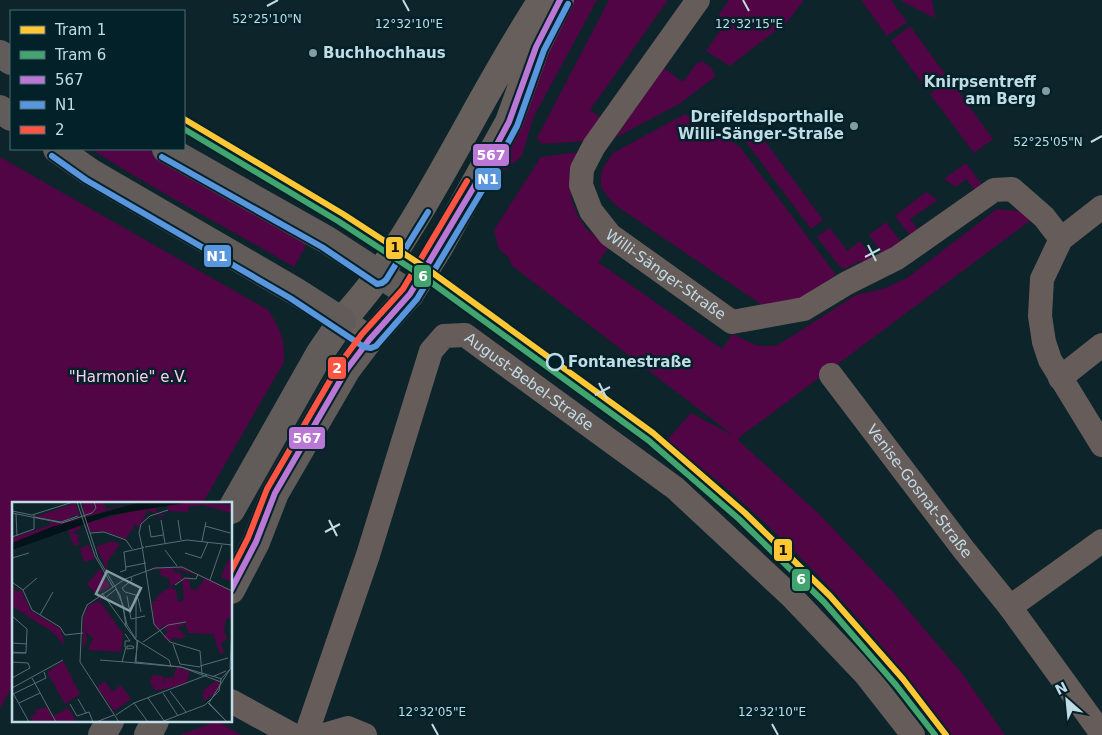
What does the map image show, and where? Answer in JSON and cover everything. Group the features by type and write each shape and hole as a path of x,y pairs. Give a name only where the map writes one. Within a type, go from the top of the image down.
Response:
{"main road":[{"path":"232,508 320,353 342,321 379,275 438,180 523,28 542,0"},
{"path":"232,588 250,555 272,500 347,369 369,340 410,294 449,230 509,122 536,48 560,0"},
{"path":"58,150 90,172 295,291 369,340"},
{"path":"168,150 327,240 410,294"},
{"path":"102,735 109,722"},
{"path":"148,735 154,722"}],"street":[{"name":"Willi-Sänger-Straße","path":"698,0 594,146 582,170 580,185 591,211 610,235 732,322 804,310 847,283 897,258 994,190 1012,189 1044,217 1061,239"},
{"path":"1102,207 1061,239 1042,278 1040,316 1044,342 1050,360 1102,445"},
{"name":"August-Bebel-Straße","path":"306,735 368,555 431,351 444,336 465,335 675,488 792,596 866,675 913,735"},
{"path":"1060,378 1102,345"},
{"name":"Venise-Gosnat-Straße","path":"831,375 964,550 1010,607 1102,734"},
{"path":"1010,607 1102,541"},
{"path":"232,701 294,735"},
{"path":"324,735 348,728 365,735"}],"green space":[{"path":"571,0 597,0 533,118 522,156 501,173 517,132 530,81"},
{"path":"609,0 668,0 590,110 604,120 588,141 542,144 537,138"},
{"path":"729,0 804,0 788,21 730,66 706,51 722,28 714,22"},
{"path":"861,0 891,0 907,22 887,36"},
{"path":"901,0 932,0 935,18 903,2"},
{"path":"910,26 945,74 926,88 891,41"},
{"path":"702,61 712,68 715,77 679,104 615,138 664,68 683,82 696,64"},
{"path":"950,80 993,139 974,153 930,94"},
{"path":"685,114 740,147 836,275 792,304 765,307 618,207 608,197 601,187 601,175 604,166 613,153"},
{"path":"759,133 823,220 811,229 746,142"},
{"path":"93,150 149,150 308,242 294,267 141,180"},
{"path":"580,152 571,188 571,199 586,229 609,247 598,262 722,349 733,334 759,346 778,345 856,295 883,289 907,278 997,209 1020,211 1031,220 737,439 819,514 892,591 961,672 1005,735 952,735 872,635 814,571 752,511 720,483 666,441 691,413 734,436 511,265 510,259 499,249 494,230 541,157"},
{"name":"\"Harmonie\" e.V.","path":"0,157 268,310 281,334 284,346 284,362 203,502 12,502 12,686 0,709"},
{"path":"966,163 983,186 976,192 966,179 956,187 944,179"},
{"path":"926,192 938,200 910,219 920,232 912,238 895,216"},
{"path":"886,222 904,246 884,256 869,235"},
{"path":"830,228 847,251 860,241 874,260 858,262 845,269 839,266 817,237"},
{"path":"219,722 241,735 180,735"}],"tram line":[{"name":"1","path":"185,120 343,214 426,268 653,433 745,513 830,596 903,679 946,735"},
{"name":"6","path":"185,130 338,221 421,275 648,440 739,519 824,602 896,685 935,735"}],"transit line":[{"name":"567","path":"232,588 256,542 275,493 347,369 369,340 410,294 475,185 509,122 536,47 560,0"},
{"name":"N1","path":"52,156 86,180 290,298 364,347 371,348 376,346 417,299 483,189 517,126 544,50 568,4"},
{"name":"N1","path":"162,157 322,247 377,284 386,280 428,212"},
{"name":"2","path":"232,569 248,538 267,489 339,365 362,334 403,289 467,181"}],"place":[{"name":"Buchhochhaus","path":"313,53"},
{"name":"Knirpsentreff am Berg","path":"1046,91"},
{"name":"Dreifeldsporthalle Willi-Sänger-Straße","path":"854,126"},
{"name":"Fontanestraße","path":"555,362"}]}
